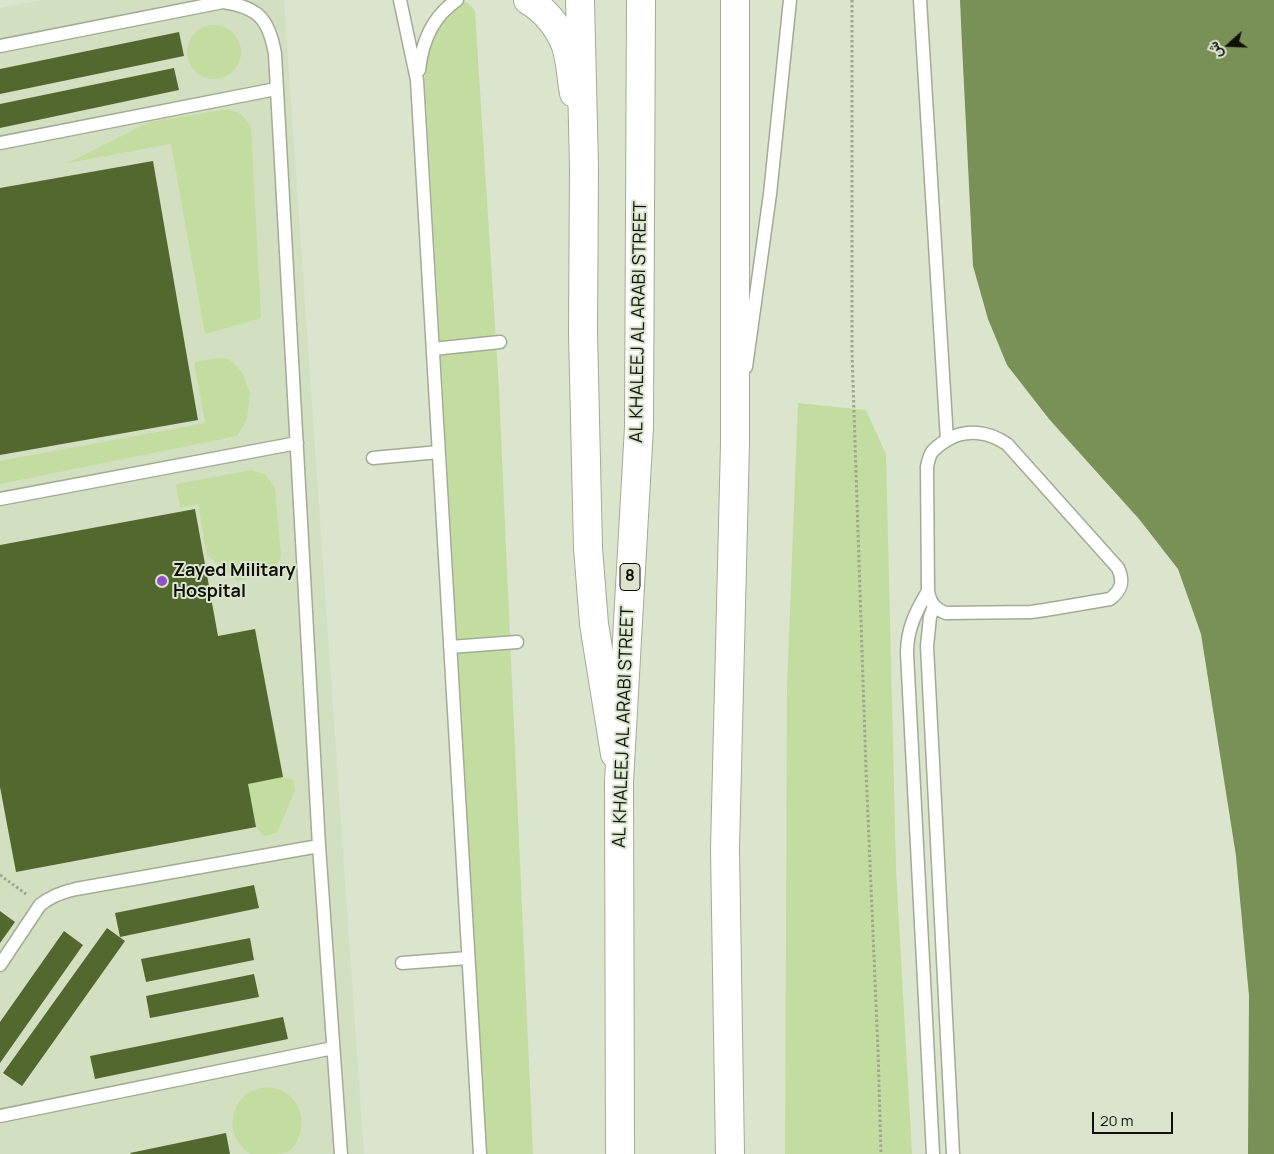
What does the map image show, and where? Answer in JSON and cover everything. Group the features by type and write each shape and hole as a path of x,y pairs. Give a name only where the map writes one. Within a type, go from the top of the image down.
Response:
{"main road":[{"path":"528,0 547,14 558,29 566,46 584,166"},
{"path":"580,0 584,166 583,333 588,548 594,624 619,781"},
{"name":"AL KHALEEJ AL ARABI STREET","path":"620,1154 619,781 638,427 641,0"},
{"path":"730,1154 725,849 735,444 735,0"}],"lane":[{"path":"400,0 417,80 480,1154"},
{"path":"417,80 421,54 431,29 447,7 457,0"},
{"path":"735,444 770,194 790,0"},
{"path":"920,0 947,440"},
{"path":"0,46 223,2 239,4 252,10 264,22 272,36 275,54 319,846 341,1154"},
{"path":"0,143 276,88"},
{"path":"433,348 500,342"},
{"path":"977,432 998,438 1007,444 1118,568 1122,575 1122,582 1115,595 1110,599 1045,610 946,613 934,606 928,591 927,467 932,452 947,440 964,433 977,432"},
{"path":"0,499 297,443"},
{"path":"373,458 439,452"},
{"path":"928,591 913,618 907,642 907,653 933,1154"},
{"path":"934,606 930,617 927,646 953,1154"},
{"path":"450,647 517,642"},
{"path":"0,965 40,905 48,898 57,894 319,846"},
{"path":"402,963 468,958"},
{"path":"0,1116 333,1048"}],"path":[{"path":"852,0 852,352 865,760 878,1040 881,1154"},
{"path":"0,875 40,905"}],"shaded area":[{"name":"Zayed Military Hospital","path":"42,0 284,0 364,1154 0,1154 0,8"},
{"path":"460,0 469,4 475,11 499,389 533,1154 487,1154 424,65 437,13"},
{"path":"960,0 1274,0 1274,1154 1248,1154 1249,996 1236,856 1201,634 1178,569 1139,519 1049,419 1007,365 988,319 973,266"},
{"path":"214,25 224,27 233,33 239,42 241,52 239,62 233,71 224,77 214,79 204,77 195,71 189,62 187,52 189,42 195,33 204,27"},
{"path":"229,109 241,114 251,126 261,318 205,334 171,144 68,163 150,122"},
{"path":"217,358 229,359 242,372 250,393 247,419 237,436 0,484 0,461 205,423 194,362"},
{"path":"798,403 866,410 886,454 896,869 912,1154 785,1154 787,686"},
{"path":"252,470 266,475 275,488 281,556 274,571 238,581 207,555 198,504 180,508 176,484"},
{"path":"283,777 293,780 295,790 277,833 264,836 256,827 248,784"},
{"path":"262,1088 281,1090 294,1100 301,1115 301,1131 298,1139 291,1149 284,1153 251,1154 240,1144 233,1131 234,1116 240,1101 251,1091"}],"building":[{"path":"179,32 184,56 0,94 0,69"},
{"path":"174,68 179,90 0,128 0,104"},
{"path":"153,161 198,420 0,455 0,188"},
{"path":"195,509 218,636 255,629 283,777 248,784 256,827 16,872 0,787 0,545"},
{"path":"254,885 259,908 120,937 115,913"},
{"path":"0,911 15,922 0,943"},
{"path":"107,928 125,941 22,1086 3,1073"},
{"path":"64,931 83,945 0,1063 0,1022"},
{"path":"250,938 254,960 146,982 141,959"},
{"path":"254,974 259,997 150,1018 146,996"},
{"path":"283,1017 288,1039 95,1079 90,1056"},
{"path":"226,1133 230,1154 130,1153"}],"place":[{"name":"Zayed Military Hospital","path":"162,581"}]}
